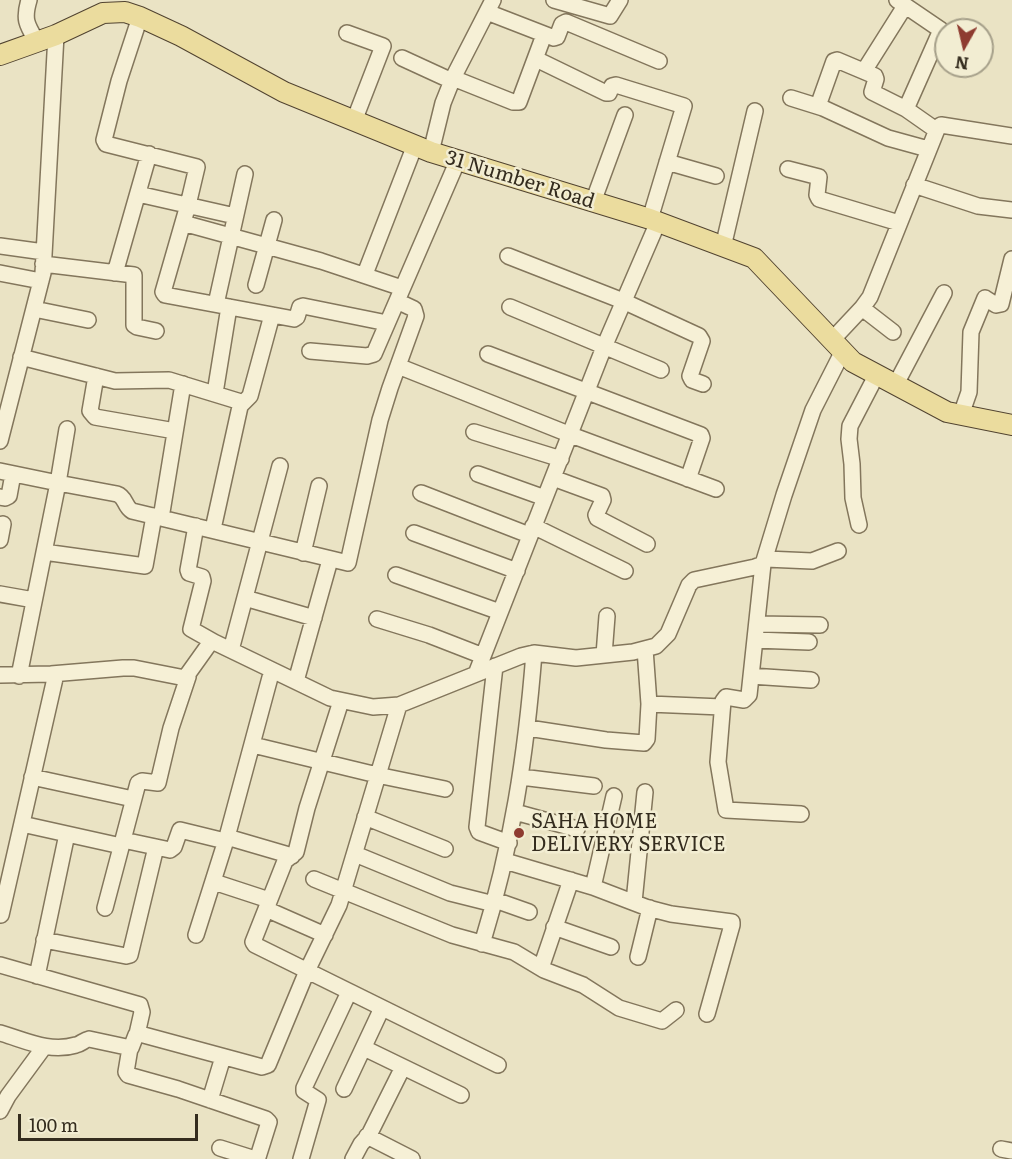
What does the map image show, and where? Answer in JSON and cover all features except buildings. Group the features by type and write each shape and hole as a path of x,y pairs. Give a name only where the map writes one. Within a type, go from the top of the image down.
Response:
{"main road":[{"path":"0,55 46,39 104,13 131,10"},
{"name":"31 Number Road","path":"131,10 284,92 423,149 654,220 754,258 853,362 947,412 1012,425"}],"street":[{"path":"1,435 41,282 44,258 46,39 27,26 29,0"},
{"path":"554,0 610,16 620,0"},
{"path":"864,71 901,3 941,30 906,109"},
{"path":"365,274 444,103 452,80 490,6 544,35 556,38 562,24 566,22 659,61"},
{"path":"131,10 119,81 104,140 106,144 197,167 163,292 165,295 296,319 300,307 303,306 387,323"},
{"path":"347,33 383,46 354,121"},
{"path":"402,58 452,80 513,102 519,102 544,35"},
{"path":"509,843 479,832 477,827 489,661 500,612 654,220 667,162 684,106 614,85 609,93 606,93 536,59"},
{"path":"818,106 835,60 876,77 872,92 906,109 936,130"},
{"path":"791,98 818,106 872,132 928,149"},
{"path":"723,247 755,111"},
{"path":"593,202 625,115"},
{"path":"801,814 725,808 725,793 718,762 723,701 726,697 747,699 765,561 784,495 838,345 870,297 936,130 941,125 1012,136"},
{"path":"115,273 149,154"},
{"path":"310,351 371,357 374,354 458,160"},
{"path":"667,162 716,176"},
{"path":"788,169 819,177 817,195 819,199 899,223"},
{"path":"215,393 230,235 245,174"},
{"path":"915,185 978,206 1012,210"},
{"path":"138,194 235,216"},
{"path":"256,285 274,220"},
{"path":"0,497 8,498 7,473 117,494 124,498 129,509 330,560 349,562 380,420 416,316 414,309 399,294 365,274 183,223"},
{"path":"0,246 44,258 115,273 131,274 135,278 134,325 156,331"},
{"path":"508,256 623,302 702,338 690,376 692,380 703,384"},
{"path":"961,415 969,385 971,332 985,298 996,305 1001,304 1012,259"},
{"path":"0,273 41,282"},
{"path":"896,384 944,293"},
{"path":"510,307 661,370"},
{"path":"862,308 893,332"},
{"path":"34,309 88,320"},
{"path":"213,530 241,405 250,396 272,315"},
{"path":"488,354 702,436 688,479"},
{"path":"21,357 115,381 163,379 238,400 241,405"},
{"path":"398,366 571,435 716,489"},
{"path":"860,525 853,498 849,433 850,426 877,374"},
{"path":"96,376 91,415 175,431"},
{"path":"44,552 145,566 158,517 183,384"},
{"path":"19,676 68,429"},
{"path":"474,432 561,459"},
{"path":"231,650 280,466"},
{"path":"478,474 545,498"},
{"path":"553,478 602,496 603,500 597,518 647,544"},
{"path":"303,553 319,486"},
{"path":"421,493 531,531 625,571"},
{"path":"0,540 3,524"},
{"path":"196,526 188,570 189,573 202,577 203,581 191,629 272,670 341,701 373,707 399,705 476,674 489,661"},
{"path":"414,533 517,571"},
{"path":"377,619 429,634 489,661 534,653 576,658 645,649 656,646 668,634 689,585 694,580 756,567 765,561 812,561 838,551"},
{"path":"296,681 330,560"},
{"path":"396,575 500,612"},
{"path":"0,594 34,600"},
{"path":"245,598 314,618"},
{"path":"604,655 607,616"},
{"path":"757,624 820,625"},
{"path":"755,640 809,642"},
{"path":"105,908 139,781 158,783 171,728 188,677 210,643 214,642"},
{"path":"528,728 606,740 644,743 649,704 645,649"},
{"path":"482,944 495,902 515,812 528,728 534,653"},
{"path":"0,675 19,676 134,668 182,678 188,677"},
{"path":"196,935 214,882 272,670"},
{"path":"1,915 56,674"},
{"path":"751,676 811,680"},
{"path":"341,701 296,852 285,861 253,939 255,945 498,1065"},
{"path":"649,704 722,707"},
{"path":"137,1034 262,1067 268,1065 307,971 344,892 376,775 399,705"},
{"path":"253,745 445,789"},
{"path":"32,777 133,800"},
{"path":"521,777 594,786"},
{"path":"634,902 645,792"},
{"path":"593,886 614,796"},
{"path":"515,812 577,829"},
{"path":"365,817 445,849"},
{"path":"22,824 67,834 173,849 180,830 292,856"},
{"path":"37,976 67,834"},
{"path":"44,940 130,955 156,847"},
{"path":"355,854 450,892 529,912"},
{"path":"505,861 593,886 671,914 732,921 707,1014"},
{"path":"314,879 452,935 514,952 541,968 583,985 619,1008 647,1015 658,1021 666,1019 676,1010"},
{"path":"541,968 571,880"},
{"path":"214,882 268,904 325,935"},
{"path":"638,957 650,908"},
{"path":"554,927 611,947"},
{"path":"0,965 140,1005 142,1008 137,1034 134,1046 130,1048 126,1074 210,1100 269,1122 258,1157 255,1159 220,1148"},
{"path":"301,1159 318,1100 304,1091 304,1088 349,992"},
{"path":"344,1089 382,1008"},
{"path":"0,1033 44,1047 76,1046 89,1039 130,1048"},
{"path":"0,1111 8,1096 44,1047"},
{"path":"364,1048 460,1095"},
{"path":"210,1100 223,1057"},
{"path":"353,1159 403,1067"},
{"path":"367,1137 412,1159"}],"place":[{"name":"SAHA HOME DELIVERY SERVICE","path":"519,833"}]}
